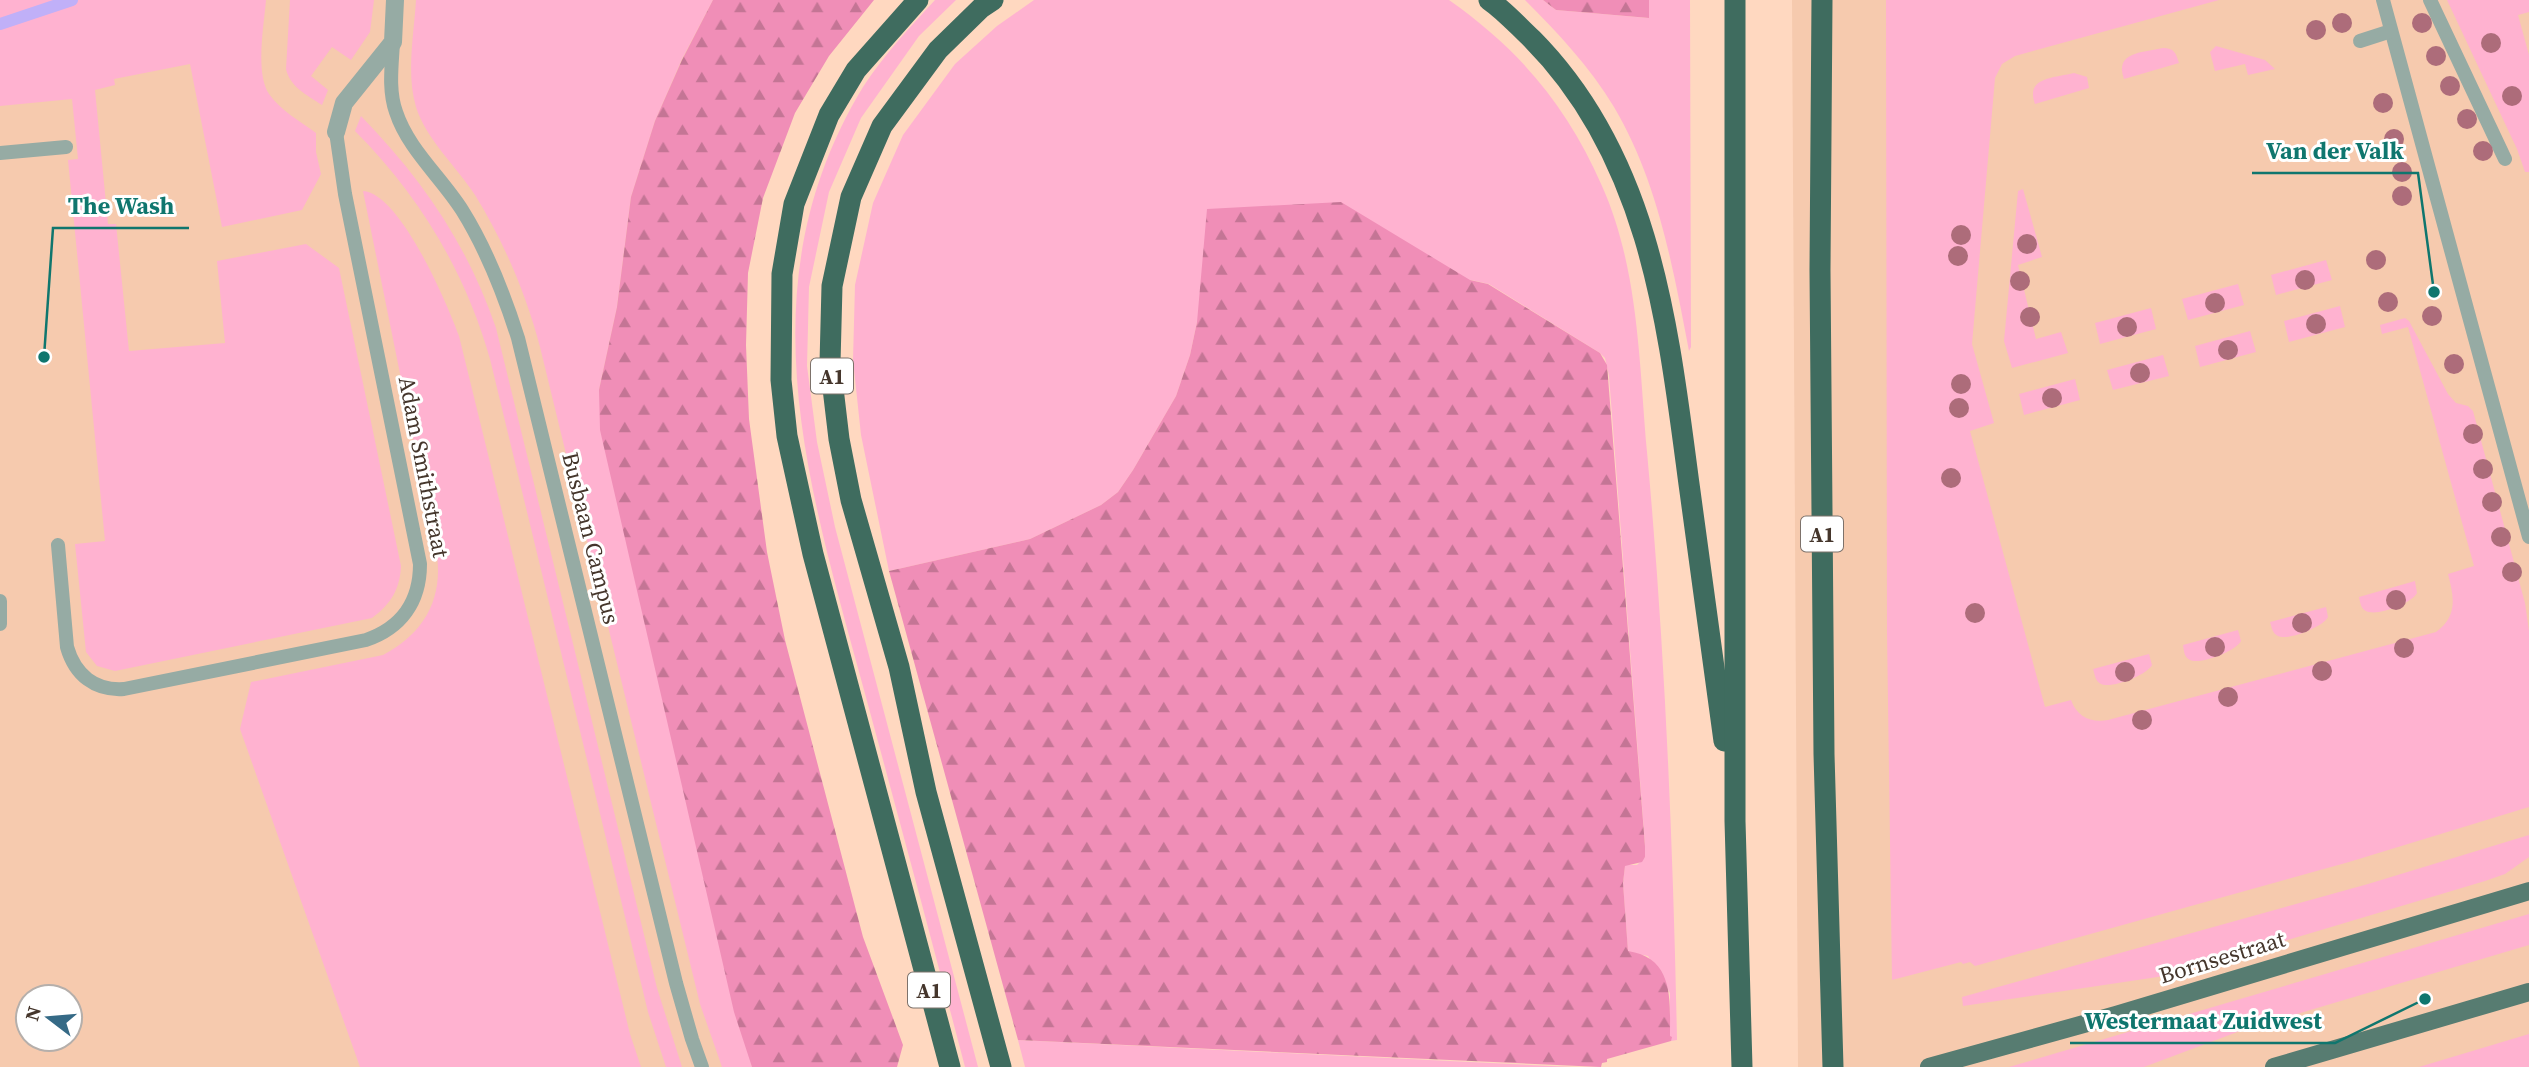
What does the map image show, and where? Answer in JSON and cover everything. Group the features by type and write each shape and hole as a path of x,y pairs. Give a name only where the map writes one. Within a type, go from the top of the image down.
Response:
{"highway":[{"name":"A1","path":"918,0 856,70 829,115 794,204 782,274 781,380 787,436 813,554 950,1067"},
{"name":"A1","path":"993,0 937,50 882,127 851,197 832,286 830,363 839,439 851,500 899,667 926,792 1001,1067"},
{"path":"1489,0 1500,7 1553,60 1594,118 1624,181 1650,252 1673,363 1735,821"},
{"path":"1735,0 1735,821 1742,1067"},
{"name":"A1","path":"1822,0 1824,741 1833,1067"}],"main road":[{"name":"Bornsestraat","path":"1937,1065 2116,1015 2529,891"},
{"path":"2274,1067 2529,992"}],"street":[{"path":"393,42 395,0"},
{"name":"Adam Smithstraat","path":"335,132 344,103 393,42"}],"lane":[{"path":"2383,0 2529,537"},
{"path":"2431,0 2505,159"},
{"path":"2360,41 2391,31"},
{"name":"Busbaan Campus","path":"393,42 392,86 396,114 413,145 447,188 474,232 499,284 518,338 676,983 702,1067"},
{"name":"Adam Smithstraat","path":"58,545 67,647 71,661 82,676 102,687 124,689 366,640 390,629 410,608 418,586 420,564 345,194 335,132"},
{"path":"0,153 65,147"},
{"path":"0,601 0,624"}],"shaded area":[{"path":"0,0 862,0 718,235 722,454 879,1067 0,1067"},
{"path":"0,0 266,0 261,62 265,85 279,105 316,133 316,152 321,174 302,210 222,227 190,64 114,79 115,85 95,90 108,224 116,224 129,351 225,343 217,261 306,244 339,268 401,566 399,582 393,595 372,618 115,671 97,666 86,652 75,544 105,541 68,160 78,159 72,99 0,106"},
{"path":"290,0 374,0 370,32 351,60 332,47 311,76 328,90 322,105 295,86 286,69"},
{"path":"416,0 713,0 682,59 655,121 631,197 617,307 599,390 752,1067 722,1067 700,1004 528,307 505,250 486,213 427,130 416,107 411,68"},
{"path":"935,0 956,0 919,36 861,118 829,192 809,287 807,366 817,442 835,527 978,1067 965,1067 843,613 807,461 798,386 796,310 805,236 826,161 871,75"},
{"path":"1034,0 1449,0 1475,19 1519,60 1557,105 1573,130 1602,186 1624,250 1639,351 1663,672 1677,1040 1671,1041 1670,1037 1670,993 1648,956 1628,952 1623,884 1625,865 1637,865 1645,857 1645,845 1609,376 1605,358 1489,284 1471,280 1197,322 1190,355 1176,396 1118,492 1101,505 1030,539 889,571 861,435 853,360 855,285 873,203 903,135 955,64 997,26"},
{"path":"1525,0 1543,0 1556,10 1648,18 1649,0 1690,0 1689,351 1662,226 1653,195 1629,135 1595,78"},
{"path":"1792,0 2529,0 2529,1067 1798,1067"},
{"path":"1886,0 2219,0 2015,56 2002,64 1995,78 1972,344 1994,423 1970,431 2045,707 2071,700 2085,718 2108,720 2436,632 2443,626 2452,606 2448,574 2474,566 2408,327 2382,334 2380,325 2405,318 2448,394 2456,403 2468,406 2473,411 2525,603 2529,631 2529,807 2349,862 1975,966 1970,962 1961,962 1892,980 1887,632"},
{"path":"2447,0 2529,0 2529,12 2518,15 2529,55 2529,172 2525,172 2517,149"},
{"path":"2216,46 2265,60 2275,69 2248,75 2245,64 2215,71 2210,52"},
{"path":"2163,48 2174,52 2179,63 2124,79 2123,63 2127,58"},
{"path":"2074,73 2087,77 2089,88 2035,104 2034,88 2043,80"},
{"path":"361,116 404,164 441,214 471,268 496,328 657,988 682,1067 666,1067 648,1012 480,327 437,236 400,181 355,131"},
{"path":"2023,189 2042,257 2018,265 2036,339 2061,332 2068,353 2012,368 2004,341 2018,191"},
{"path":"363,191 377,196 406,229 433,276 459,336 630,1034 641,1067 360,1067 240,729 251,682 383,655 397,647 419,627 433,602 437,588 437,556"},
{"path":"2326,260 2332,280 2276,295 2271,275"},
{"path":"2238,284 2244,305 2188,320 2182,299"},
{"path":"2340,306 2345,327 2289,342 2284,321"},
{"path":"2151,308 2156,329 2100,344 2095,323"},
{"path":"2250,331 2256,352 2200,367 2195,346"},
{"path":"2163,355 2169,376 2113,390 2107,370"},
{"path":"2075,379 2080,400 2024,415 2019,394"},
{"path":"2415,581 2417,593 2402,605 2378,612 2366,611 2362,607 2359,597"},
{"path":"2326,607 2328,617 2325,621 2305,632 2283,637 2272,630 2270,622"},
{"path":"2238,630 2241,641 2226,653 2202,661 2190,660 2185,656 2183,645"},
{"path":"2149,654 2152,665 2137,677 2113,685 2101,684 2096,680 2093,669"},
{"path":"2529,835 2529,857 2505,874 2485,881 2171,975 1963,1006 1962,997 2368,884"},
{"path":"2529,914 2529,945 2240,1031 2144,1067 2009,1067"},
{"path":"2529,1034 2529,1067 2419,1067"},
{"path":"1018,1040 1572,1067 1025,1067"}],"green space":[{"path":"713,0 874,0 829,56 795,113 763,198 748,273 746,345 749,419 767,552 785,640 863,937 903,1045 897,1067 752,1067 734,1012 600,430 599,390 617,307 631,197 655,121"},
{"path":"1543,0 1649,0 1649,18 1556,10"},
{"path":"1341,202 1470,280 1488,284 1600,353 1607,365 1645,846 1642,862 1625,866 1623,883 1628,951 1643,955 1662,971 1669,995 1672,1037 1671,1041 1607,1059 1601,1067 1018,1040 889,571 1030,539 1101,505 1118,492 1176,396 1190,355 1197,322 1207,209"}],"waterway":[{"path":"0,24 72,0"}],"place":[{"name":"Van der Valk","path":"2434,292"},
{"name":"The Wash","path":"44,357"},
{"name":"Westermaat Zuidwest","path":"2425,999"}]}
